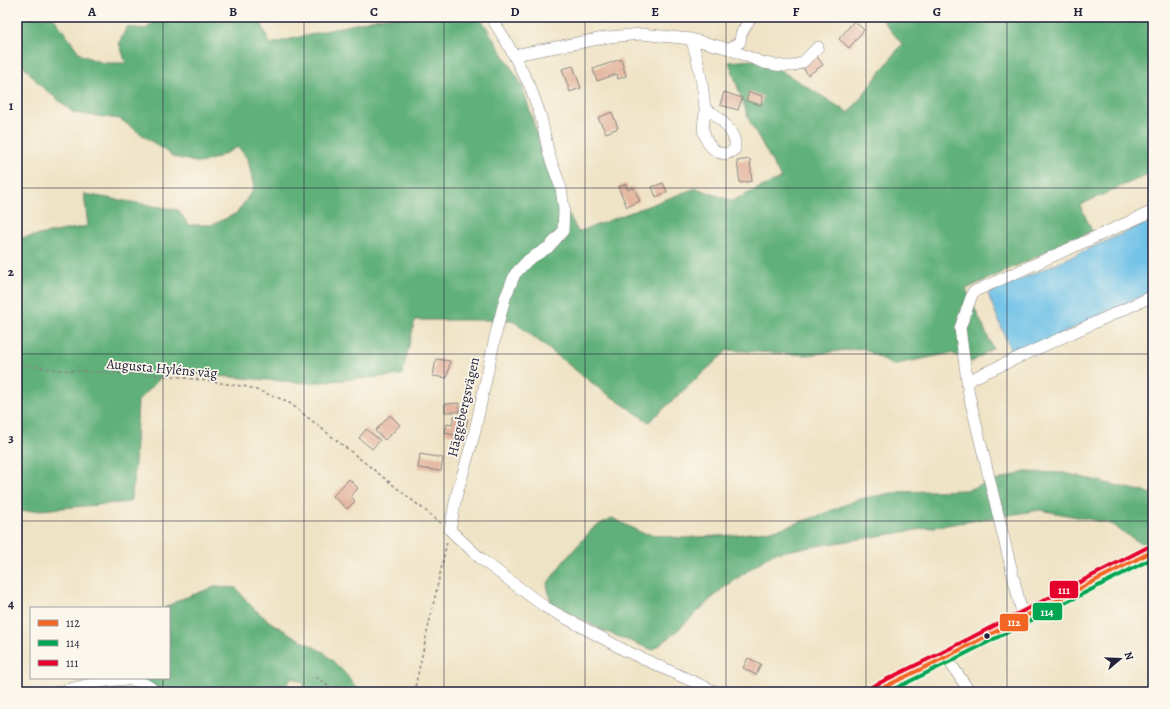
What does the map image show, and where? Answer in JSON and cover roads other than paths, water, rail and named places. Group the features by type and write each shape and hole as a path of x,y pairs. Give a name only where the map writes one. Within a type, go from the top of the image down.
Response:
{"street":[{"name":"Häggebergsvägen","path":"491,17 514,55 530,86 541,117 549,155 561,188 564,210 563,231 549,247 528,260 515,274 505,298 496,332 474,435 456,498 450,530 481,559 545,606 626,651 716,692"},
{"path":"726,48 730,48 740,42 741,34 751,17"},
{"path":"514,55 610,37 641,34 690,39 726,48 764,64 793,66 803,62 818,47"},
{"path":"690,39 696,53 705,111"},
{"path":"1023,617 969,395 960,328 973,292 1153,211"},
{"path":"967,381 1153,296"},
{"path":"874,692 946,657 1153,551"},
{"path":"946,657 970,692"},
{"path":"58,692 98,683 127,679 140,682 151,687 155,692"}],"water":[{"path":"1153,220 1153,291 1013,356 988,294"}]}
